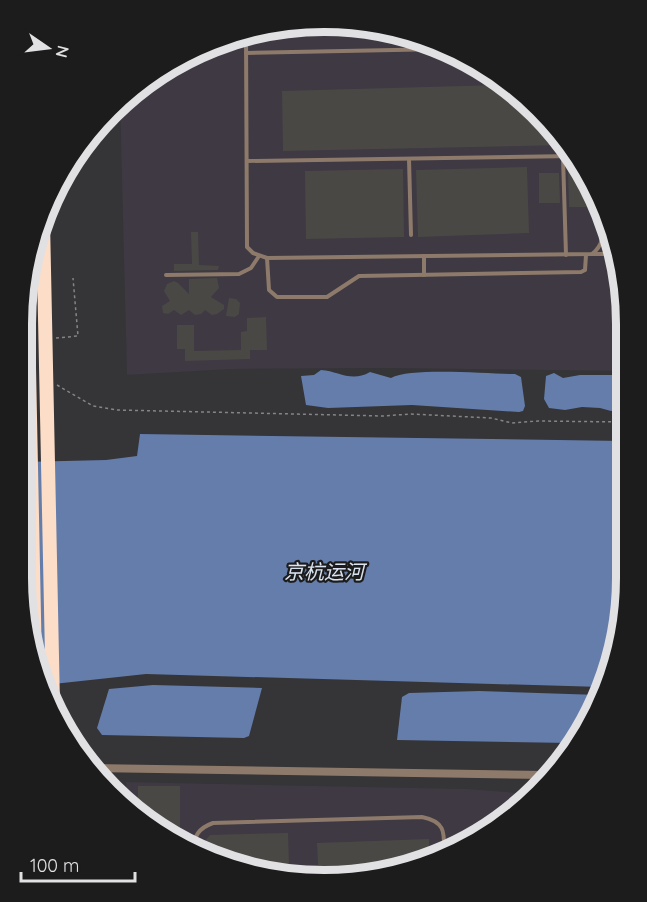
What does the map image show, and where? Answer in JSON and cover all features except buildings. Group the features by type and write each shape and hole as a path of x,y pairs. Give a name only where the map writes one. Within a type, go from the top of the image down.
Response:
{"highway":[{"path":"43,241 53,686"},
{"path":"32,489 35,623"}],"street":[{"path":"102,768 539,775"}],"lane":[{"path":"246,42 247,247 253,253 267,258 607,254"},
{"path":"246,53 423,49"},
{"path":"247,161 563,157 566,255"},
{"path":"409,159 411,235"},
{"path":"592,255 599,249 603,238"},
{"path":"267,258 269,290 277,297 327,297 359,276 581,272 585,270 586,255"},
{"path":"166,275 239,274 251,268 259,256"},
{"path":"424,256 424,275"},
{"path":"193,840 198,831 213,823 423,817 441,824 444,844"}],"path":[{"path":"57,338 78,336 73,278"},
{"path":"52,383 93,406 117,410 383,416 411,414 491,418 512,423 616,422"}],"shaded area":[{"path":"356,33 399,41 435,54 470,71 501,92 530,117 566,161 585,194 600,230 613,285 616,371 231,369 127,375 120,114 161,81 194,62 230,47 262,38"},
{"path":"126,782 467,789 521,793 486,821 435,848 399,861 343,870 285,868 230,855 177,831 126,794"}],"water":[{"path":"321,370 351,376 370,372 391,378 432,372 515,374 521,377 525,406 523,411 519,412 412,405 328,408 306,405 301,376 314,375"},
{"path":"554,373 563,378 580,375 616,375 616,410 582,407 565,410 549,408 544,399 546,376"},
{"name":"京杭运河","path":"140,434 616,441 615,598 606,654 594,687 146,674 52,684 41,654 32,598 32,462 106,460 137,456"},
{"path":"153,685 262,688 249,736 244,738 102,735 97,728 109,689"},
{"path":"479,691 591,695 565,743 397,740 402,697 409,693"}]}
